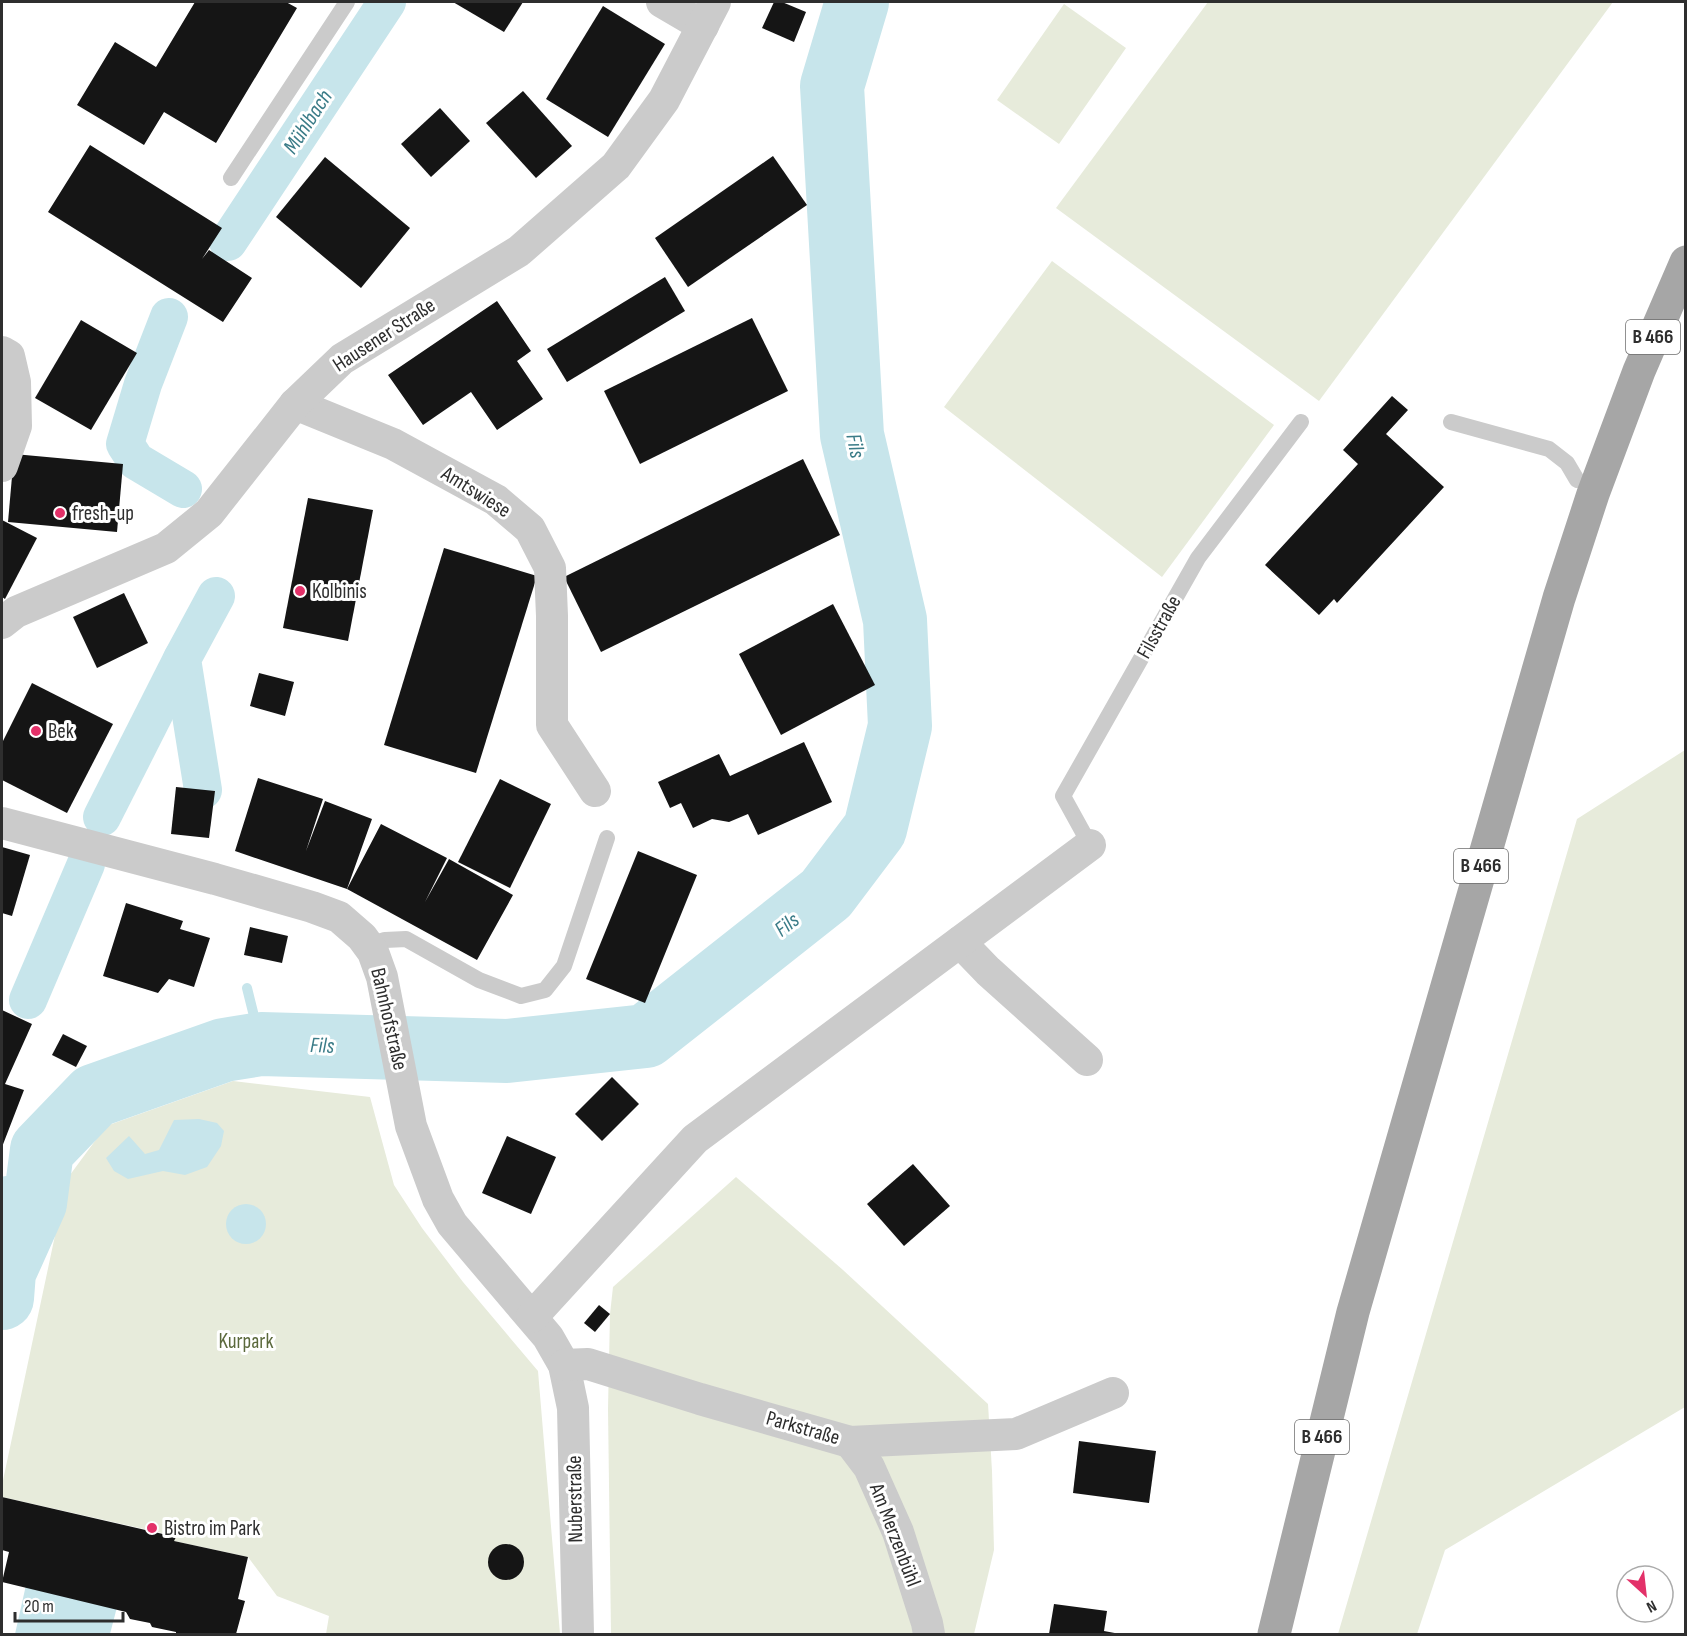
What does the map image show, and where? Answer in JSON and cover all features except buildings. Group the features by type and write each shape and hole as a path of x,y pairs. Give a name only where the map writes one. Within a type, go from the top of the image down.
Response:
{"main road":[{"name":"B 466","path":"1274,1635 1356,1302 1559,598 1585,487 1624,413 1639,371 1686,262"}],"street":[{"name":"Hausener Straße","path":"2,623 16,612 166,548 209,513 295,404 342,359 519,251 616,166 664,100 709,14 662,2"},
{"path":"2,352 9,356 15,382 16,426 2,466"},
{"name":"Amtswiese","path":"295,404 393,444 496,500 530,529 550,567 552,725 595,791"},
{"name":"Bahnhofstraße","path":"2,822 312,907 339,917 362,937 373,952 382,977 411,1126 438,1199 452,1224 548,1337 564,1365"},
{"path":"532,1317 695,1139 1090,845"},
{"path":"960,942 988,971 1087,1060"},
{"name":"Parkstraße","path":"564,1365 588,1364 850,1442 1016,1434 1113,1394"},
{"name":"Nuberstraße","path":"564,1365 573,1408 578,1635"},
{"name":"Am Merzenbühl","path":"850,1442 869,1467 898,1532 929,1635"}],"lane":[{"path":"231,178 347,2"},
{"name":"Filsstraße","path":"1090,845 1064,796 1198,558 1301,422"},
{"path":"1451,422 1549,449 1567,463 1585,487"},
{"path":"368,945 385,940 406,939 479,980 522,996 545,990 564,966 607,838"}],"green space":[{"path":"1208,2 1613,2 1319,401 1056,208"},
{"path":"1064,4 1126,48 1059,144 997,100"},
{"path":"1052,261 1274,425 1162,577 944,407"},
{"path":"1685,750 1685,1407 1445,1550 1417,1634 1338,1634 1577,819"},
{"name":"Kurpark","path":"233,1081 370,1097 394,1185 422,1228 463,1282 538,1371 560,1634 326,1634 329,1616 277,1596 248,1557 174,1541 175,1536 2,1497 2,1485 67,1179 106,1126"},
{"path":"736,1177 843,1270 988,1404 994,1550 974,1634 611,1634 608,1409 610,1314 613,1287"}],"water":[{"path":"199,1119 217,1123 224,1131 221,1146 207,1167 185,1175 163,1171 128,1179 114,1171 106,1158 129,1136 145,1154 159,1150 174,1120"},
{"path":"246,1204 254,1205 260,1210 265,1216 265,1232 260,1238 254,1243 246,1244 238,1243 232,1238 227,1232 226,1224 227,1216 232,1210 238,1205"},
{"path":"26,1585 117,1607 110,1634 15,1634"}],"waterway":[{"name":"Mühlbach","path":"228,242 387,2"},
{"name":"Fils","path":"2,1298 4,1272 35,1203 42,1150 94,1096 224,1050 261,1044 507,1051 646,1036 826,894 875,829 900,726 895,620 852,435 832,86 857,2"},
{"name":"Mühlbach","path":"169,317 143,384 125,444 136,461 183,489"},
{"path":"203,790 182,659 216,596"},
{"path":"102,817 182,659"},
{"path":"28,1000 86,864"},
{"path":"247,988 261,1044"},
{"path":"8,1195 35,1203"}],"place":[{"name":"fresh-up","path":"60,513"},
{"name":"Kolbinis","path":"300,591"},
{"name":"Bek","path":"36,731"},
{"name":"Bistro im Park","path":"152,1528"}]}
